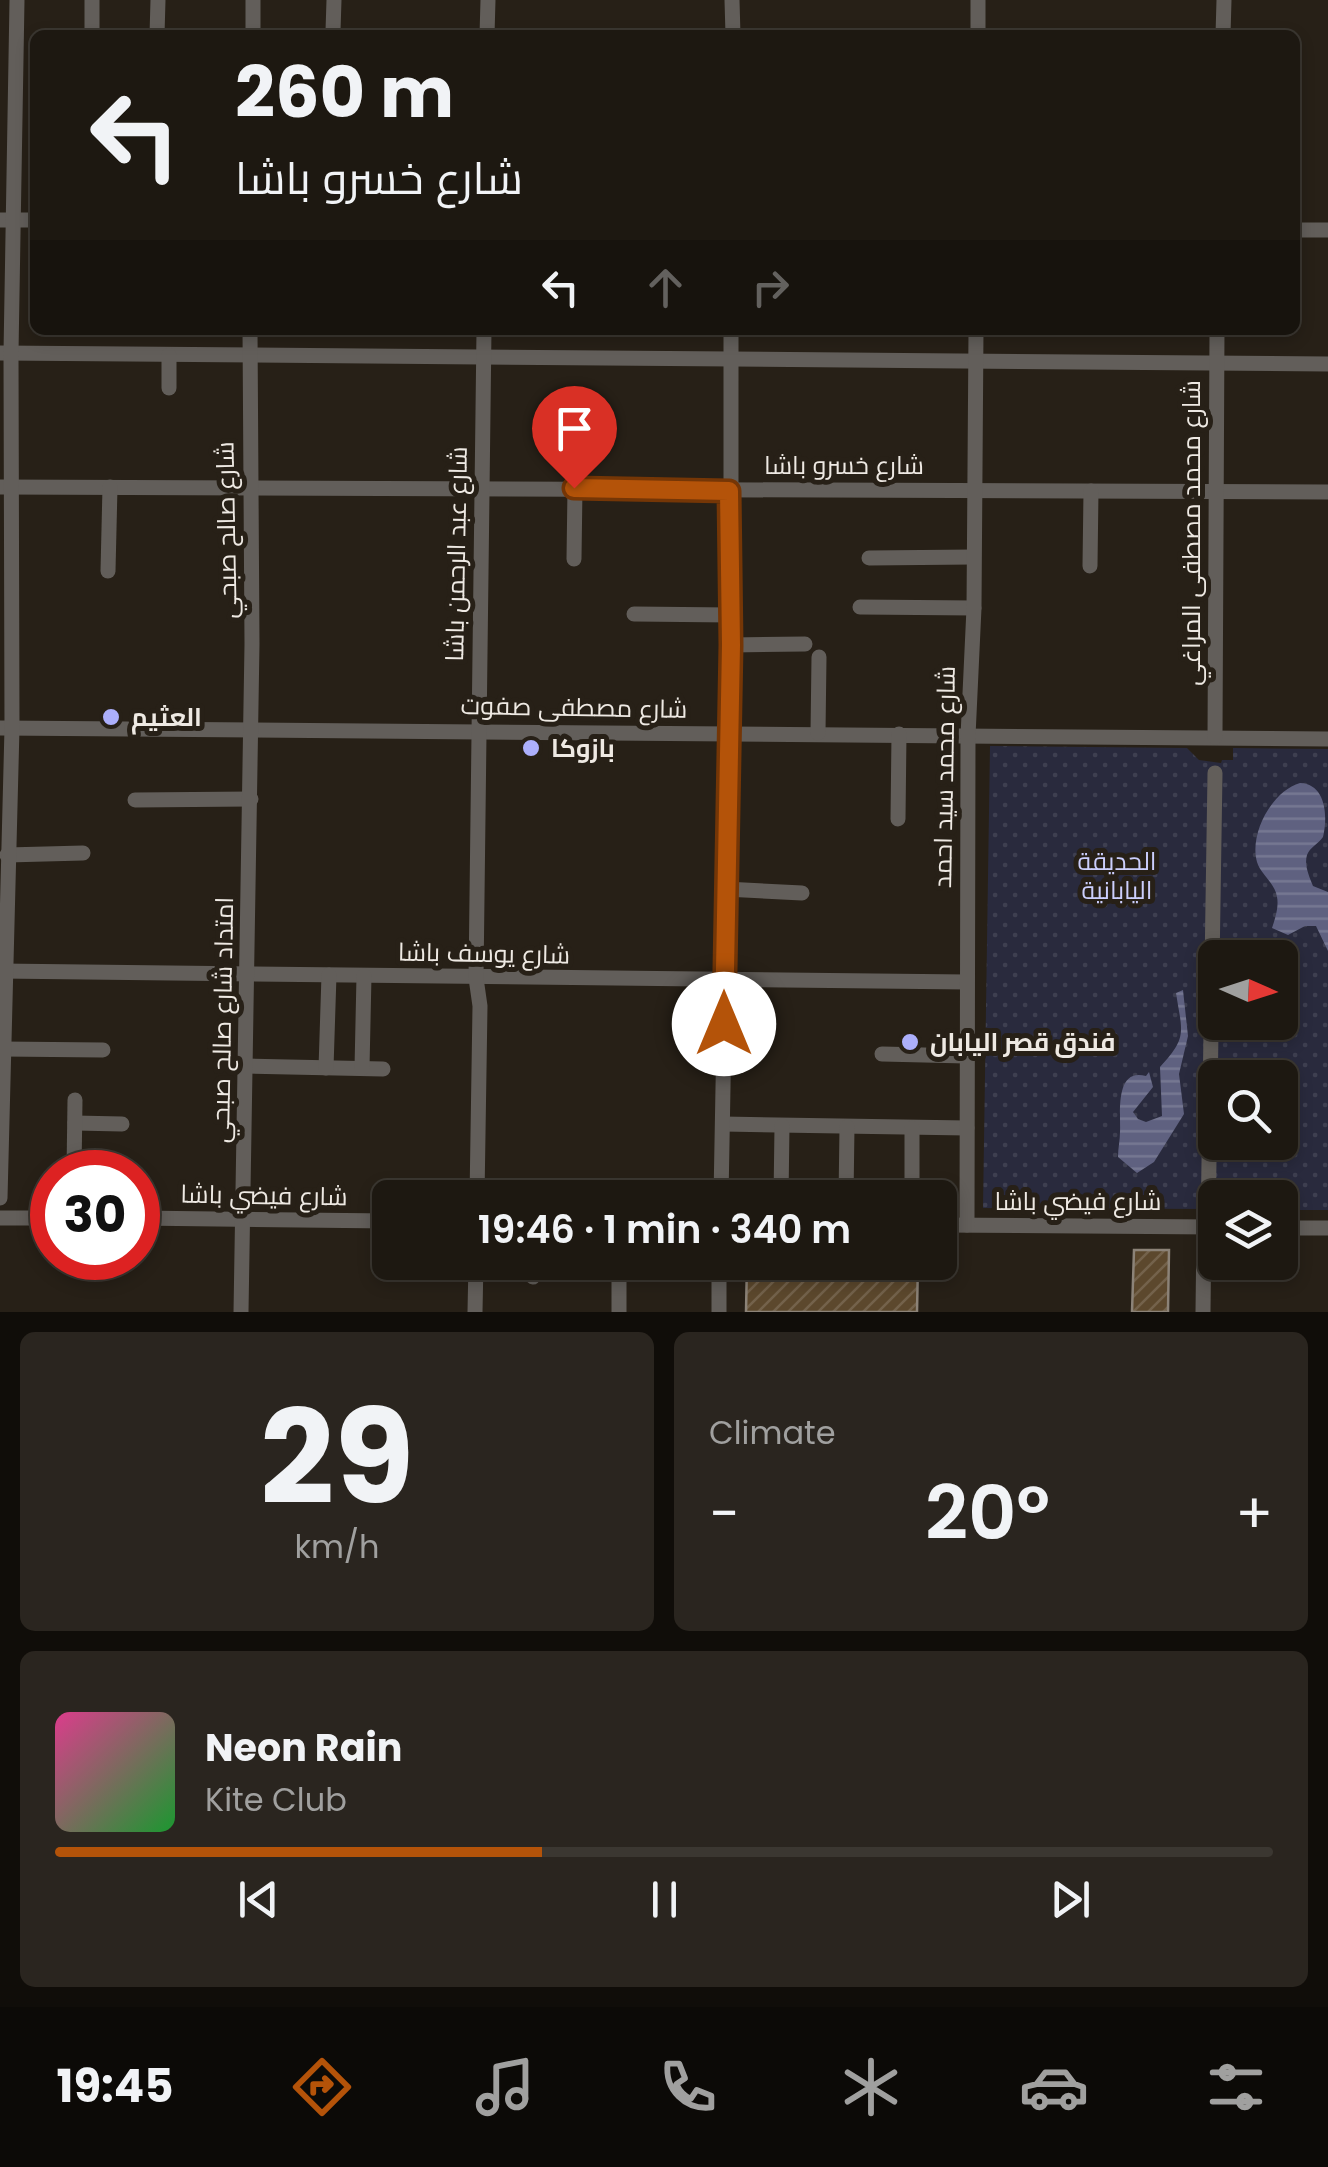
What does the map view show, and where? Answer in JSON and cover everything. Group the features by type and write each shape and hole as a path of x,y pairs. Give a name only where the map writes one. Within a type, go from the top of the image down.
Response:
{"street":[{"path":"0,1198 7,855 7,220 17,0"},
{"path":"92,0 92,30"},
{"path":"157,30 158,0"},
{"path":"253,0 253,30"},
{"path":"332,30 334,0"},
{"path":"487,30 488,0"},
{"path":"732,0 732,30"},
{"path":"978,0 978,30"},
{"path":"1223,30 1224,0"},
{"path":"1300,230 1328,230"},
{"name":"شارع صالح صبحي","path":"250,335 250,730"},
{"name":"شارع عبد الرحمن باشا","path":"477,1180 484,335"},
{"path":"721,1180 731,645 732,335"},
{"name":"شارع محمد سيد احمد","path":"967,1226 968,736 974,608 976,335"},
{"name":"شارع محمد مصطفى المراغي","path":"1216,335 1216,737"},
{"path":"6,353 1328,364"},
{"path":"169,355 169,388"},
{"path":"108,571 110,486"},
{"name":"شارع خسرو باشا","path":"6,487 1328,492"},
{"path":"574,488 574,559"},
{"path":"1090,566 1091,490"},
{"path":"870,558 973,557"},
{"path":"860,607 974,608"},
{"path":"634,614 731,615"},
{"path":"731,645 805,644"},
{"path":"818,733 820,657"},
{"name":"شارع مصطفى صفوت","path":"6,728 1328,739"},
{"name":"امتداد شارع صالح صبحي","path":"241,1312 250,730"},
{"path":"898,819 900,734"},
{"path":"1210,1180 1215,764"},
{"path":"135,800 251,799"},
{"path":"7,855 84,853"},
{"path":"725,889 802,893"},
{"name":"شارع يوسف باشا","path":"2,970 967,982"},
{"path":"326,1068 329,975"},
{"path":"362,1068 364,976"},
{"path":"1,1058 103,1050"},
{"path":"882,1054 966,1056"},
{"path":"246,1066 383,1069"},
{"path":"74,1150 75,1100"},
{"path":"75,1123 122,1124"},
{"path":"723,1124 966,1128"},
{"path":"780,1180 782,1126"},
{"path":"846,1180 847,1127"},
{"path":"912,1128 912,1180"},
{"path":"0,1218 30,1218"},
{"name":"شارع فيضي باشا","path":"160,1218 372,1221"},
{"name":"شارع فيضي باشا","path":"957,1226 1198,1227"},
{"path":"1298,1228 1328,1228"},
{"path":"475,1312 476,1280"},
{"path":"619,1280 619,1312"},
{"path":"718,1312 719,1280"},
{"path":"1203,1312 1205,1280"}],"green space":[{"name":"الحديقة اليابانية","path":"990,746 1187,748 1199,760 1221,763 1233,760 1233,748 1328,749 1328,1210 1298,1210 1298,1180 1198,1180 1198,1209 983,1208"}],"shaded area":[{"path":"1300,783 1315,789 1325,811 1323,837 1308,852 1306,863 1313,886 1328,892 1328,951 1316,926 1305,926 1288,935 1272,928 1277,897 1255,851 1260,827 1272,804"},
{"path":"1183,990 1188,1036 1179,1074 1184,1114 1154,1162 1137,1173 1118,1157 1121,1094 1129,1079 1149,1072 1153,1087 1133,1112 1146,1122 1162,1116 1160,1067 1179,1041 1176,993"}],"building":[{"path":"1134,1250 1169,1250 1168,1312 1132,1312"},
{"path":"747,1280 918,1280 917,1312 746,1312"}],"place":[{"name":"العثيم","path":"111,717"},
{"name":"بازوكا","path":"531,748"},
{"name":"فندق قصر اليابان","path":"910,1042"}],"route":[{"path":"574,488 729,491 731,645 724,1024"}]}
